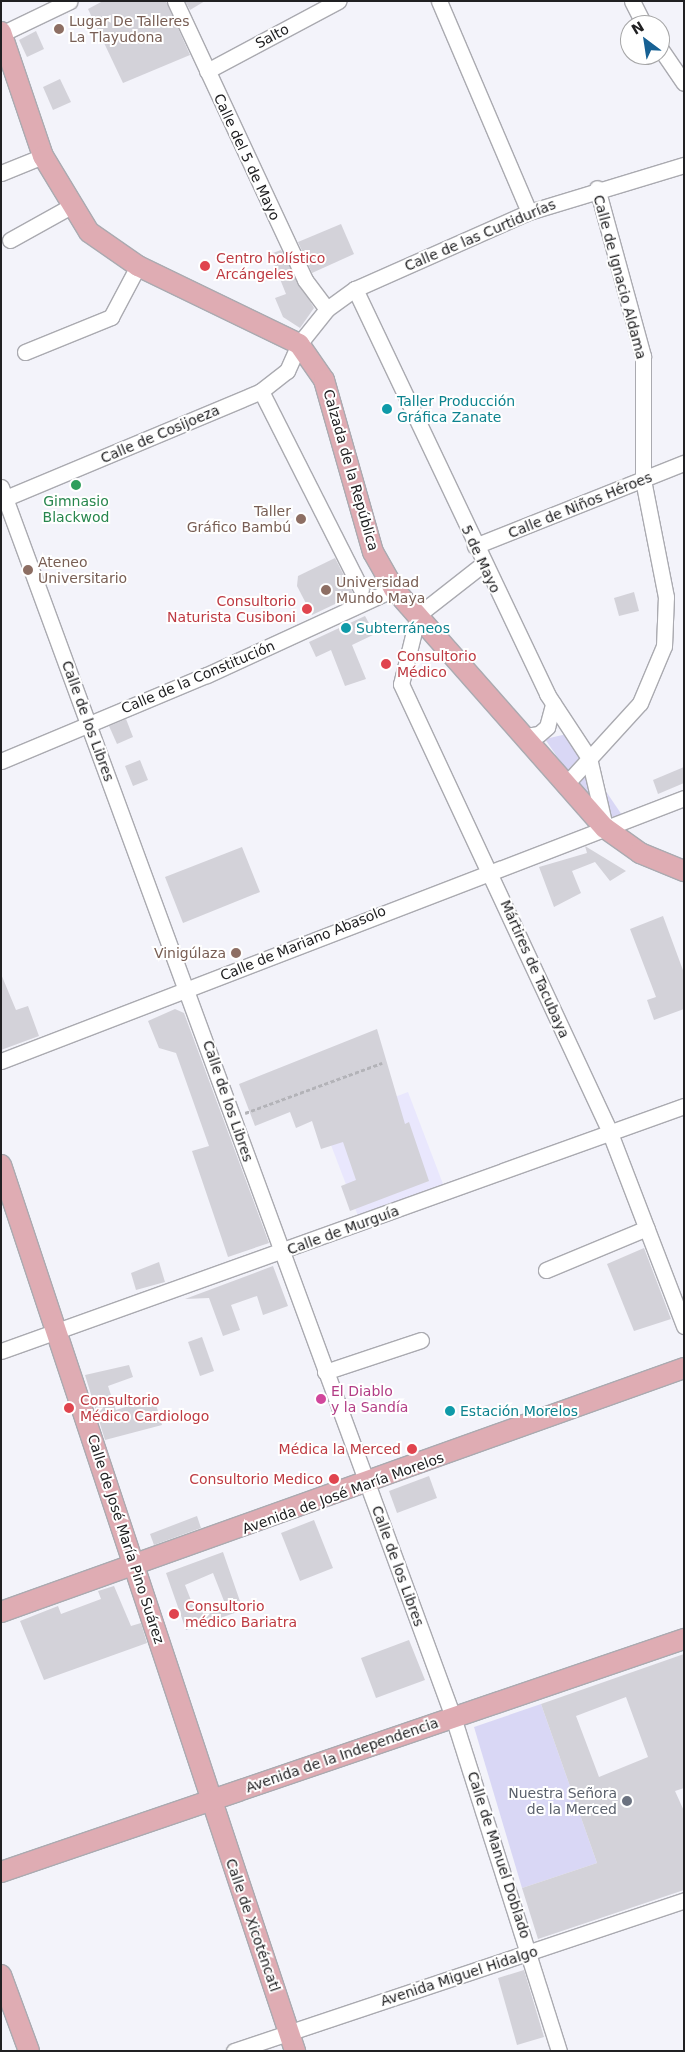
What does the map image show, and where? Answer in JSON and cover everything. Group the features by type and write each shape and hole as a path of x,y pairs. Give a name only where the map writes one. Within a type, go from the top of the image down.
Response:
{"main road":[{"name":"Calzada de la República","path":"1,34 43,156 71,206 89,232 138,266 299,344 324,380 373,552 394,589 606,828 640,853 684,871"},
{"name":"Calle de José María Pino Suárez","path":"1,1165 135,1567 210,1800"},
{"name":"Avenida de José María Morelos","path":"1,1612 135,1567 368,1484 684,1368"},
{"name":"Avenida de la Independencia","path":"1,1872 684,1639"},
{"name":"Calle de Xicoténcatl","path":"210,1800 292,2042"},
{"path":"1,1975 29,2051"}],"street":[{"path":"1,34 70,1"},
{"name":"Calle del 5 de Mayo","path":"175,1 305,280 328,309"},
{"name":"Salto","path":"207,71 338,1"},
{"path":"439,1 529,212"},
{"path":"632,1 639,15"},
{"path":"670,63 684,83"},
{"path":"1,173 43,156"},
{"path":"677,167 684,179"},
{"name":"Calle de las Curtidurías","path":"299,344 328,309 355,289 529,212 597,188 677,167"},
{"name":"Calle de Ignacio Aldama","path":"567,783 640,703 664,646 666,597 643,480 643,356 597,188"},
{"path":"10,240 71,206"},
{"path":"25,352 111,317 138,266"},
{"name":"5 de Mayo","path":"355,289 483,564 553,704 588,758 606,828"},
{"name":"Calle de Cosijoeza","path":"3,495 261,391 287,371 299,344"},
{"path":"261,391 361,589"},
{"name":"Calle de Niños Héroes","path":"475,546 684,463"},
{"name":"Calle de los Libres","path":"3,495 189,989 325,1372 453,1717"},
{"path":"418,615 483,564"},
{"name":"Calle de la Constitución","path":"1,761 89,722 207,675 394,589"},
{"name":"Mártires de Tacubaya","path":"418,615 401,684 490,869 610,1133 684,1326"},
{"path":"526,736 539,734 547,727 553,704"},
{"name":"Calle de Mariano Abasolo","path":"1,1061 189,989 490,869 684,798"},
{"name":"Calle de Murguía","path":"1,1351 282,1252 684,1106"},
{"path":"546,1270 647,1228"},
{"path":"325,1372 421,1340"},
{"name":"Calle de Manuel Doblado","path":"453,1717 531,1953 559,2051"},
{"name":"Avenida Miguel Hidalgo","path":"234,2051 292,2042 531,1953 684,1900"}],"path":[{"path":"234,1117 382,1063"}],"shaded area":[{"path":"567,734 622,815 605,827 545,739"},
{"path":"408,1092 443,1184 358,1216 323,1124"},
{"path":"541,1704 597,1863 522,1888 474,1727"}],"building":[{"path":"103,1 166,1 190,55 123,83 88,9"},
{"path":"185,1 205,1 190,10"},
{"path":"36,31 44,49 27,57 19,40"},
{"path":"60,79 71,102 53,110 43,87"},
{"path":"341,224 354,254 312,273 298,242"},
{"path":"281,250 314,308 300,328 283,317 275,298 286,294 270,254"},
{"name":"Universidad Mundo Maya","path":"335,558 354,595 312,615 297,586 298,576"},
{"path":"634,592 639,611 619,616 614,598"},
{"path":"365,616 375,634 352,645 366,679 345,686 331,650 316,657 309,642"},
{"path":"126,719 133,737 117,744 109,726"},
{"path":"140,760 148,780 133,786 125,766"},
{"path":"684,767 684,783 658,794 653,780"},
{"path":"585,846 626,871 610,881 595,862 572,871 581,893 554,907 539,867 587,853"},
{"path":"242,847 260,892 183,923 165,877"},
{"path":"663,916 684,973 684,1009 654,1020 647,1000 656,997 630,929"},
{"path":"1,974 16,1010 28,1006 39,1036 1,1050"},
{"path":"175,1009 184,1013 269,1243 228,1257 192,1151 209,1146 176,1053 159,1048 148,1021"},
{"path":"377,1029 405,1124 409,1122 429,1181 350,1211 341,1186 356,1180 343,1142 321,1149 312,1121 296,1128 290,1112 255,1126 239,1084"},
{"path":"644,1248 671,1319 634,1331 607,1264"},
{"path":"159,1262 165,1282 136,1290 131,1273"},
{"path":"273,1266 288,1306 263,1315 257,1296 231,1305 240,1330 223,1336 209,1298 185,1299"},
{"path":"202,1337 214,1371 200,1376 188,1342"},
{"path":"129,1365 133,1377 108,1386 116,1410 154,1398 162,1425 105,1440 85,1375"},
{"path":"429,1476 437,1498 397,1513 389,1491"},
{"path":"197,1516 201,1528 154,1545 150,1534"},
{"path":"314,1520 333,1568 300,1581 281,1533"},
{"path":"223,1552 243,1610 186,1630 166,1573","holes":["213,1573 224,1601 196,1613 185,1585"]},
{"path":"114,1586 131,1626 141,1623 147,1643 44,1680 20,1621 58,1606 61,1614 101,1599 98,1591"},
{"path":"409,1640 425,1680 376,1698 361,1658"},
{"path":"684,1654 684,1788 675,1791 684,1811 684,1890 538,1939 522,1888 597,1863 541,1704","holes":["626,1697 648,1757 599,1777 576,1716"]},
{"path":"524,1970 544,2037 517,2045 498,1978"}],"place":[{"name":"Lugar De Talleres La Tlayudona","path":"59,29"},
{"name":"Centro holístico Arcángeles","path":"205,266"},
{"name":"Taller Producción Gráfica Zanate","path":"387,409"},
{"name":"Gimnasio Blackwod","path":"76,485"},
{"name":"Taller Gráfico Bambú","path":"301,519"},
{"name":"Ateneo Universitario","path":"28,570"},
{"name":"Universidad Mundo Maya","path":"326,590"},
{"name":"Consultorio Naturista Cusiboni","path":"307,609"},
{"name":"Subterráneos","path":"346,628"},
{"name":"Consultorio Médico","path":"386,664"},
{"name":"Vinigúlaza","path":"236,953"},
{"name":"El Diablo y la Sandía","path":"321,1399"},
{"name":"Consultorio Médico Cardiologo","path":"69,1408"},
{"name":"Estación Morelos","path":"450,1411"},
{"name":"Médica la Merced","path":"412,1449"},
{"name":"Consultorio Medico","path":"334,1479"},
{"name":"Consultorio médico Bariatra","path":"174,1614"},
{"name":"Nuestra Señora de la Merced","path":"627,1801"}]}
